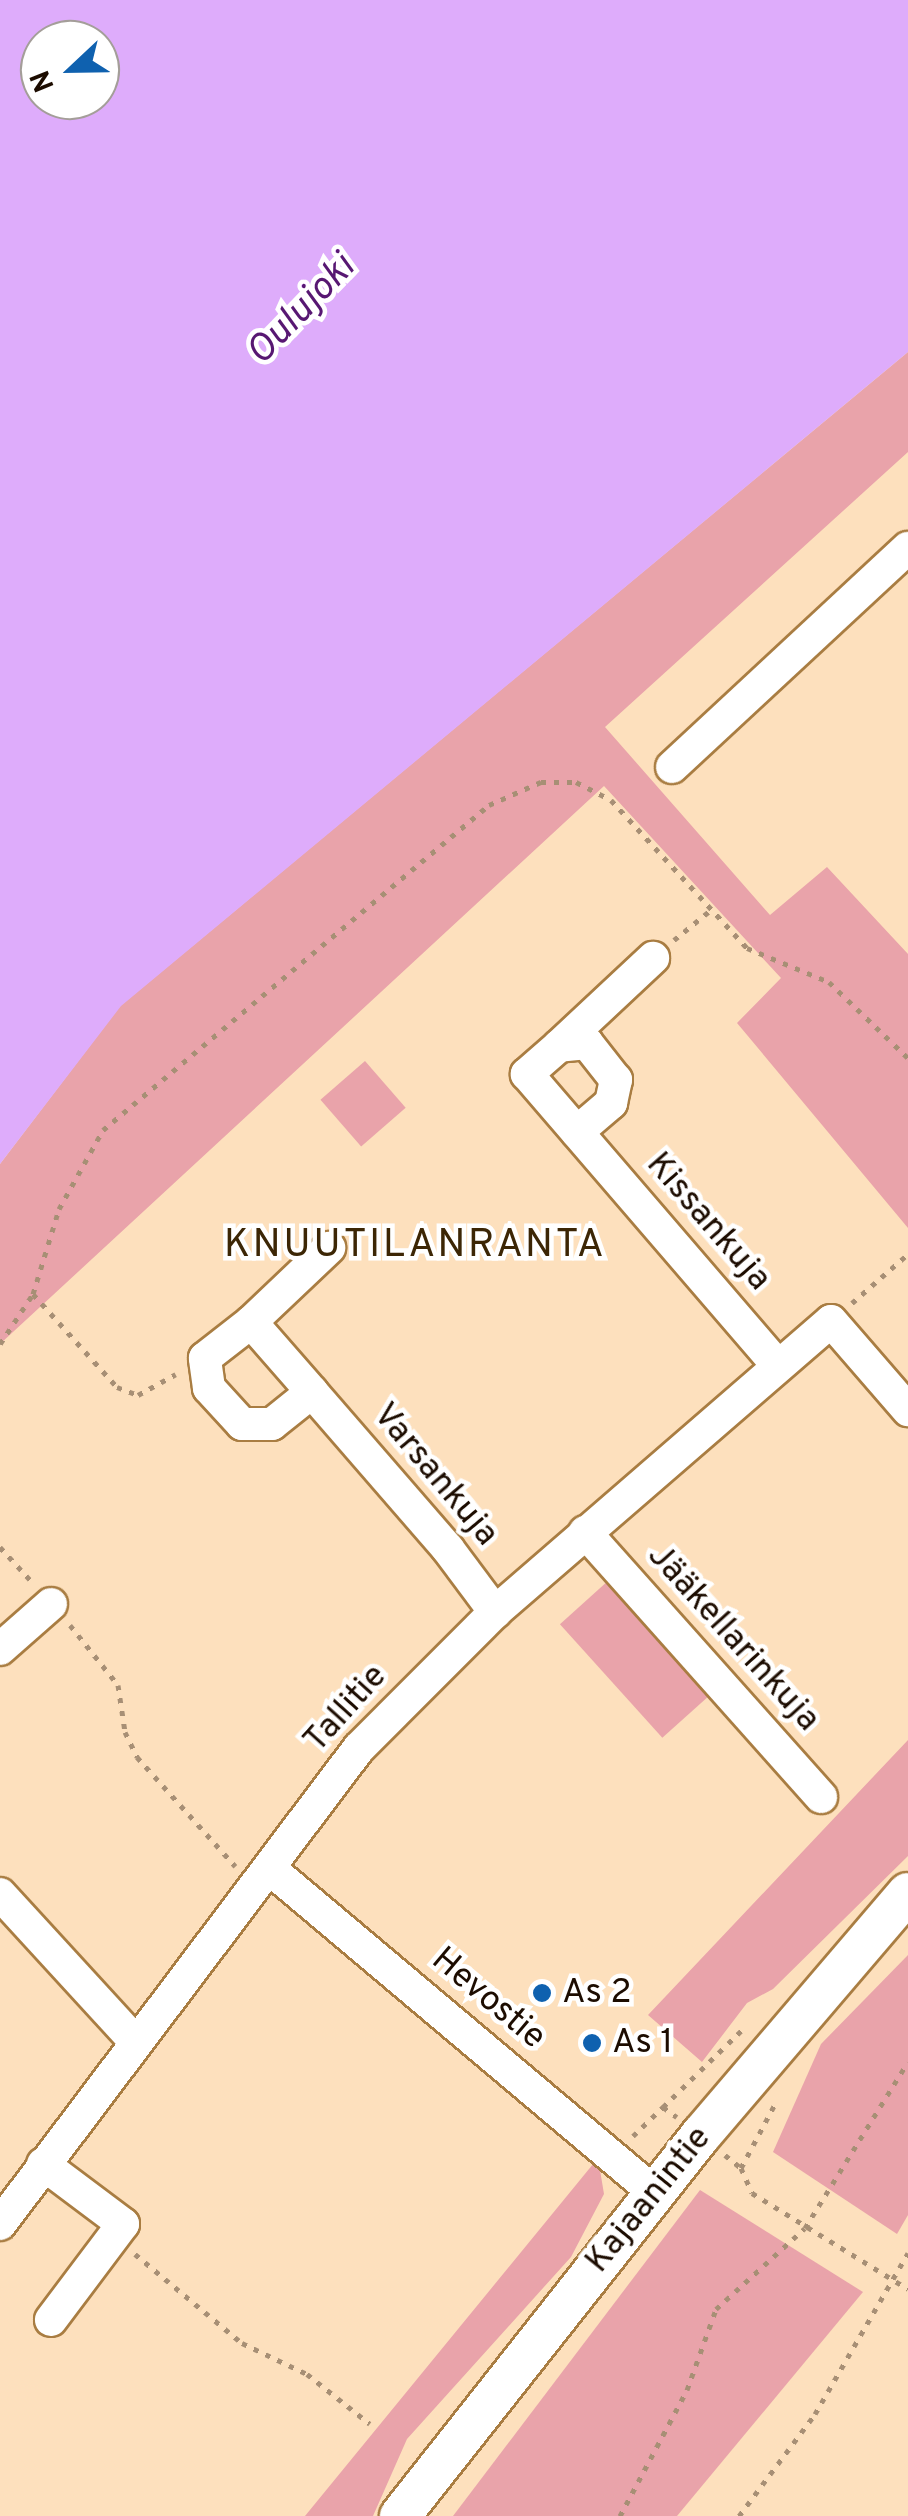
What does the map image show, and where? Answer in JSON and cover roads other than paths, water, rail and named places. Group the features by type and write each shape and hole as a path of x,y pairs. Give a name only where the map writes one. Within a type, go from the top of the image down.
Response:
{"main road":[{"name":"Kajaanintie","path":"400,2516 701,2135 908,1893"}],"street":[{"path":"672,767 908,548"},
{"path":"559,1046 653,958"},
{"path":"559,1046 588,1043 616,1080 611,1103 577,1132"},
{"name":"Kissankuja","path":"559,1046 527,1074 777,1365"},
{"path":"312,1392 272,1424 242,1424 209,1388 205,1358 250,1322 328,1248"},
{"name":"Tallitie","path":"0,2224 134,2040 360,1748 495,1612 831,1321 908,1410"},
{"name":"Varsankuja","path":"250,1322 495,1612"},
{"name":"Jääkellarinkuja","path":"585,1532 822,1797"},
{"path":"0,1649 51,1604"},
{"name":"Hevostie","path":"262,1877 655,2193"},
{"path":"0,1894 134,2040"},
{"path":"43,2164 123,2224 51,2320"}],"water":[{"name":"Oulujoki","path":"0,0 908,0 908,352 121,1006 0,1164"}],"place":[{"name":"As 2","path":"542,1993"},
{"name":"As 1","path":"592,2043"}],"district":[{"name":"KNUUTILANRANTA","path":"415,1246"}]}
